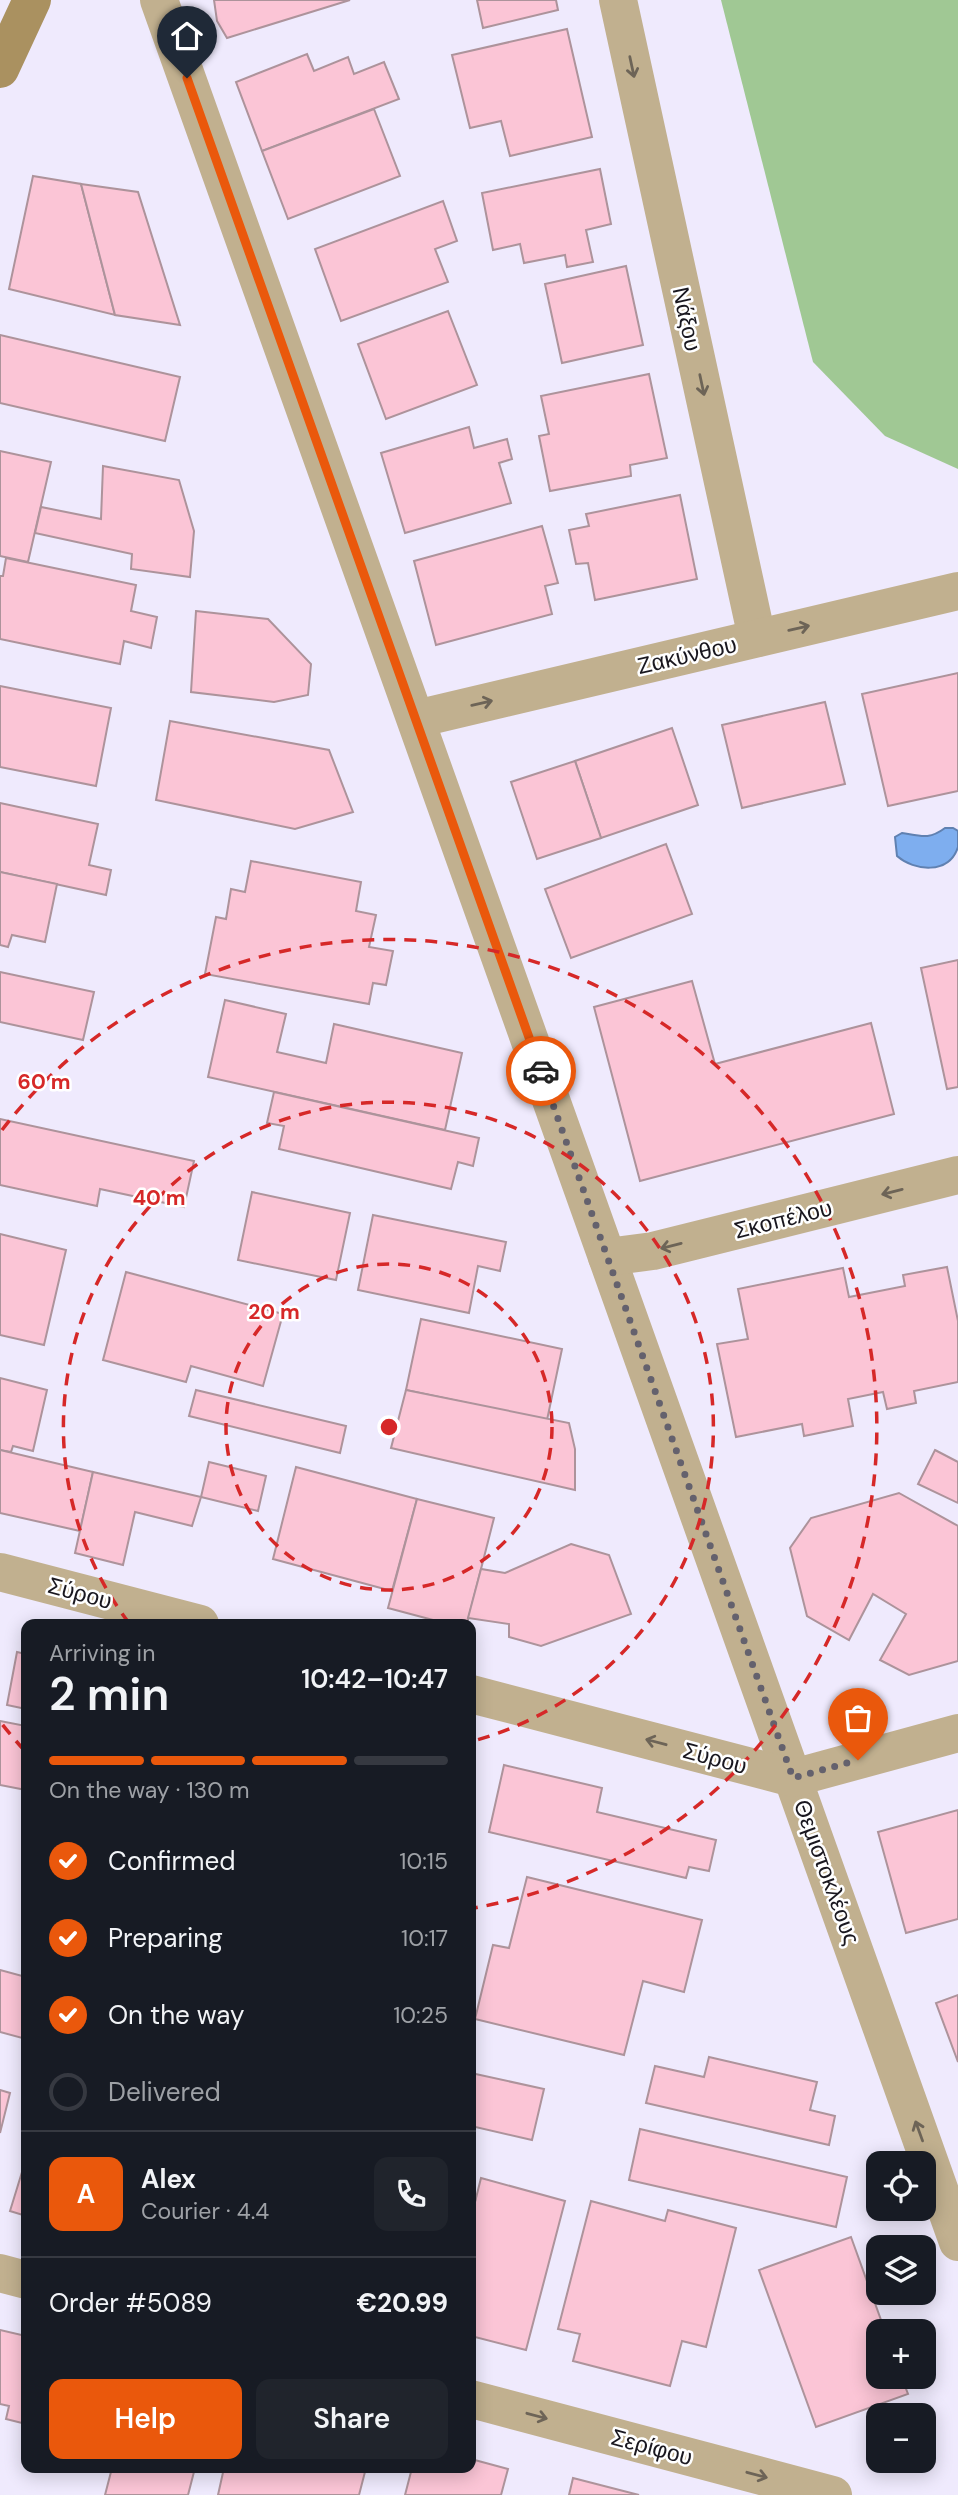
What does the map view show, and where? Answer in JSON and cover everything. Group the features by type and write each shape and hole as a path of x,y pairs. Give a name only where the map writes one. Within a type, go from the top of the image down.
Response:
{"street":[{"path":"8,52 32,0"},
{"path":"8,52 59,0"},
{"name":"Θεμιστοκλέους","path":"159,0 958,2242"},
{"name":"Νάξου","path":"618,0 757,638"},
{"name":"Ζακύνθου","path":"416,719 958,591"},
{"name":"Σκοπέλου","path":"607,1257 653,1251 958,1175"},
{"name":"Σύρου","path":"0,1572 181,1619"},
{"name":"Σύρου","path":"476,1695 793,1778 958,1733"},
{"path":"0,2273 21,2279"},
{"name":"Σερίφου","path":"476,2400 833,2495"}],"green space":[{"path":"721,0 958,0 958,469 885,436 813,362"}],"water":[{"path":"945,828 958,831 958,847 947,862 931,868 921,867 897,856 895,837 902,833 929,836"}],"building":[{"path":"214,0 350,0 227,38 217,21"},
{"path":"477,0 556,0 558,10 483,28"},
{"path":"567,29 592,137 510,156 501,121 470,128 452,55"},
{"path":"307,54 314,71 348,57 354,74 384,62 399,99 262,151 236,82"},
{"path":"374,109 400,176 288,219 262,151"},
{"path":"600,169 611,224 586,230 593,262 567,267 565,255 524,263 520,244 493,250 482,193"},
{"path":"33,176 81,184 115,315 9,289"},
{"path":"81,184 138,192 180,325 115,315"},
{"path":"443,201 457,241 435,249 448,282 341,321 315,249"},
{"path":"626,266 643,345 562,363 545,284"},
{"path":"448,311 477,385 386,419 358,344"},
{"path":"0,335 180,377 165,441 0,403"},
{"path":"649,374 667,458 630,465 631,476 550,491 539,436 549,434 541,396"},
{"path":"469,427 474,448 507,439 512,459 499,463 511,503 405,533 381,453"},
{"path":"0,451 51,462 28,562 0,556"},
{"path":"103,466 179,480 194,531 190,577 131,569 132,554 35,533 41,507 101,519"},
{"path":"680,495 697,579 595,600 588,563 576,564 569,530 589,526 586,514"},
{"path":"542,526 558,583 545,586 552,614 436,645 414,561"},
{"path":"6,558 136,585 131,611 157,617 151,648 124,641 120,664 0,639 0,576 3,576"},
{"path":"196,611 268,619 311,664 308,695 274,702 191,692"},
{"path":"958,673 958,791 888,806 862,694"},
{"path":"0,686 111,708 96,786 0,767"},
{"path":"825,702 845,784 742,808 722,725"},
{"path":"170,721 329,750 353,812 295,829 156,800"},
{"path":"672,728 698,805 601,838 575,761"},
{"path":"575,761 601,838 537,859 511,782"},
{"path":"0,803 98,824 89,865 111,870 106,895 0,872"},
{"path":"666,844 692,914 571,958 545,889"},
{"path":"251,861 361,882 356,911 376,915 369,947 393,951 386,985 373,983 369,1004 205,974 216,917 226,919 231,889 245,892"},
{"path":"0,872 57,884 45,942 12,935 8,947 0,945"},
{"path":"958,960 958,1087 947,1089 921,968"},
{"path":"0,972 94,992 83,1040 0,1022"},
{"path":"692,981 715,1064 871,1023 894,1114 640,1181 594,1007"},
{"path":"225,1000 286,1014 277,1052 326,1063 334,1024 462,1053 445,1130 208,1077"},
{"path":"274,1092 479,1138 473,1166 458,1162 451,1189 279,1149 284,1126 267,1123"},
{"path":"0,1119 194,1161 184,1207 100,1189 97,1206 0,1185"},
{"path":"252,1192 350,1213 336,1280 238,1260"},
{"path":"373,1215 506,1242 500,1271 478,1266 469,1313 358,1290"},
{"path":"0,1234 66,1250 44,1345 0,1335"},
{"path":"947,1267 958,1321 958,1382 914,1391 916,1403 887,1409 883,1392 848,1399 853,1426 804,1436 802,1424 736,1437 717,1344 748,1339 738,1289 843,1268 849,1297 905,1286 903,1275"},
{"path":"126,1272 283,1314 263,1386 191,1366 186,1382 103,1360"},
{"path":"421,1319 562,1349 547,1420 406,1390"},
{"path":"0,1378 47,1390 33,1451 13,1446 11,1452 0,1450"},
{"path":"196,1390 346,1426 340,1453 189,1416"},
{"path":"406,1390 569,1423 575,1449 575,1490 391,1448"},
{"path":"0,1450 93,1472 80,1531 0,1513"},
{"path":"935,1450 958,1462 958,1503 918,1484"},
{"path":"209,1462 266,1476 258,1511 201,1497"},
{"path":"296,1467 417,1499 392,1591 273,1559"},
{"path":"93,1472 201,1497 192,1526 135,1512 123,1565 75,1553"},
{"path":"899,1493 958,1526 958,1661 909,1675 880,1660 906,1614 873,1594 849,1640 807,1616 790,1548 811,1518"},
{"path":"417,1499 494,1518 468,1619 429,1619 388,1608"},
{"path":"571,1544 609,1555 631,1614 541,1646 509,1637 509,1624 468,1618 481,1569 505,1573"},
{"path":"17,1652 21,1653 21,1708 7,1705"},
{"path":"0,1721 21,1725 21,1789 0,1785"},
{"path":"504,1765 602,1788 597,1812 716,1840 709,1871 689,1867 686,1878 489,1832"},
{"path":"958,1810 958,1919 906,1933 878,1832"},
{"path":"527,1877 702,1920 684,1992 643,1981 624,2055 476,2019 493,1945 509,1948"},
{"path":"0,1970 21,1976 21,2038 0,2032"},
{"path":"958,1995 958,2062 936,2003"},
{"path":"709,2057 817,2082 810,2110 835,2116 829,2145 646,2103 655,2066 704,2077"},
{"path":"476,2074 544,2089 532,2140 476,2127"},
{"path":"0,2090 10,2093 0,2133"},
{"path":"640,2129 847,2177 836,2227 629,2180"},
{"path":"21,2175 21,2214 10,2211"},
{"path":"481,2178 565,2201 526,2350 476,2337 476,2198"},
{"path":"591,2201 665,2221 668,2210 736,2228 706,2347 682,2341 670,2386 573,2361 580,2334 558,2329"},
{"path":"851,2237 866,2278 866,2305 876,2305 881,2319 866,2319 866,2389 906,2389 908,2394 883,2403 866,2403 866,2409 816,2427 759,2270"},
{"path":"0,2330 21,2335 21,2423 6,2419 9,2406 0,2404"},
{"path":"476,2460 508,2469 501,2495 405,2495 411,2473 476,2473"},
{"path":"111,2473 194,2473 188,2495 105,2495"},
{"path":"223,2473 365,2473 359,2495 218,2495"},
{"path":"573,2478 639,2495 569,2495"}],"way so far":[{"path":"541,1071 793,1778 858,1760"}],"route":[{"path":"187,78 541,1071"}]}
